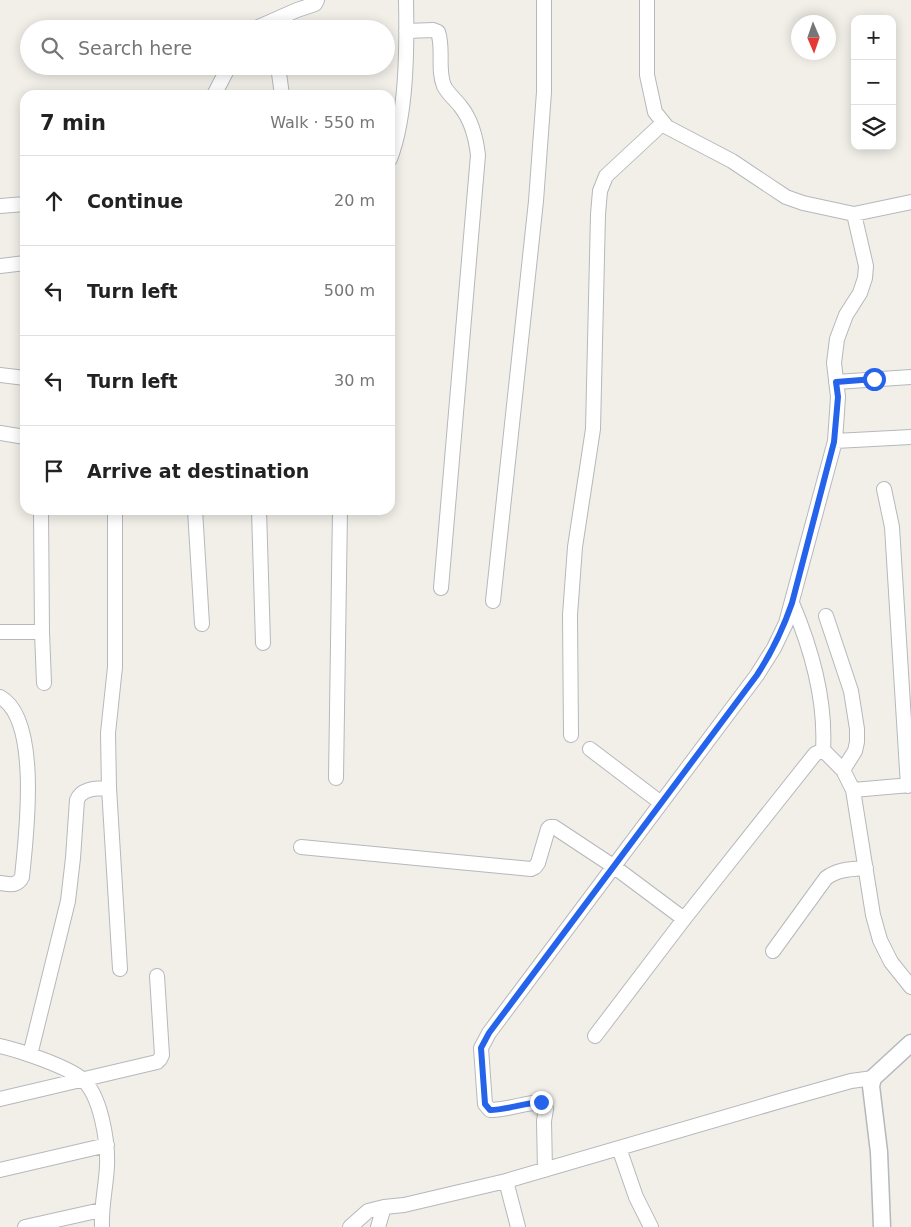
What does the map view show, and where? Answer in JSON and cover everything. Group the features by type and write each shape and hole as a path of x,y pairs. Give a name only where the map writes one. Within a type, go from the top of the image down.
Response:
{"street":[{"path":"282,20 315,4 317,0"},
{"path":"395,146 402,102 406,0"},
{"path":"493,601 536,201 544,92 544,0"},
{"path":"647,0 647,75 655,112 667,127 732,160 786,197 854,214 911,202"},
{"path":"406,30 433,30 438,32 444,86 463,108 476,139 478,154 441,588"},
{"path":"218,90 225,75"},
{"path":"279,75 281,90"},
{"path":"571,735 570,615 575,547 593,430 600,191 606,176 662,123"},
{"path":"0,206 20,204"},
{"path":"545,1170 544,1121 546,1109 541,1102 526,1103 500,1110 490,1110 485,1104 481,1048 489,1033 757,675 774,648 786,623 834,442 838,397 834,363 836,339 846,315 860,293 865,278 866,266 854,214"},
{"path":"0,266 20,264"},
{"path":"0,375 20,377"},
{"path":"836,382 911,377"},
{"path":"0,432 20,436"},
{"path":"834,442 911,437"},
{"path":"853,790 910,786 892,527 884,489"},
{"path":"41,515 44,683"},
{"path":"115,515 115,667 108,733 109,788 120,970"},
{"path":"194,515 202,624"},
{"path":"259,515 263,643"},
{"path":"336,778 340,515"},
{"path":"792,603 807,639 817,675 824,733 823,750 843,770 853,790 873,915 880,940 891,962 911,987"},
{"path":"826,616 851,691 857,729 855,751 843,770"},
{"path":"0,632 42,632"},
{"path":"0,697 9,704 15,713 25,743 28,779 28,807 22,877 20,881 13,884 0,882"},
{"path":"590,749 661,803"},
{"path":"595,1036 684,919 815,754 823,750"},
{"path":"30,1055 68,901 77,800 79,794 83,791 109,788"},
{"path":"301,847 531,869 538,863 548,829 554,827 613,866 684,919"},
{"path":"773,951 826,878 840,871 866,868"},
{"path":"0,1099 157,1062 162,1055 157,976"},
{"path":"882,1227 879,1152 871,1086 873,1078 911,1043"},
{"path":"0,1046 30,1055 72,1072 83,1080 93,1096 103,1122 107,1145 107,1167 101,1210 102,1227"},
{"path":"350,1227 368,1211 384,1206 404,1204 506,1181 851,1081 873,1078"},
{"path":"0,1170 107,1145"},
{"path":"619,1148 636,1197 651,1227"},
{"path":"506,1181 518,1227"},
{"path":"378,1227 384,1206"},
{"path":"25,1227 101,1210"}],"route":[{"path":"541,1102 526,1103 500,1110 490,1110 485,1104 481,1048 489,1033 757,675 774,648 786,623 792,603 834,442 838,397 836,382 874,379"}]}
